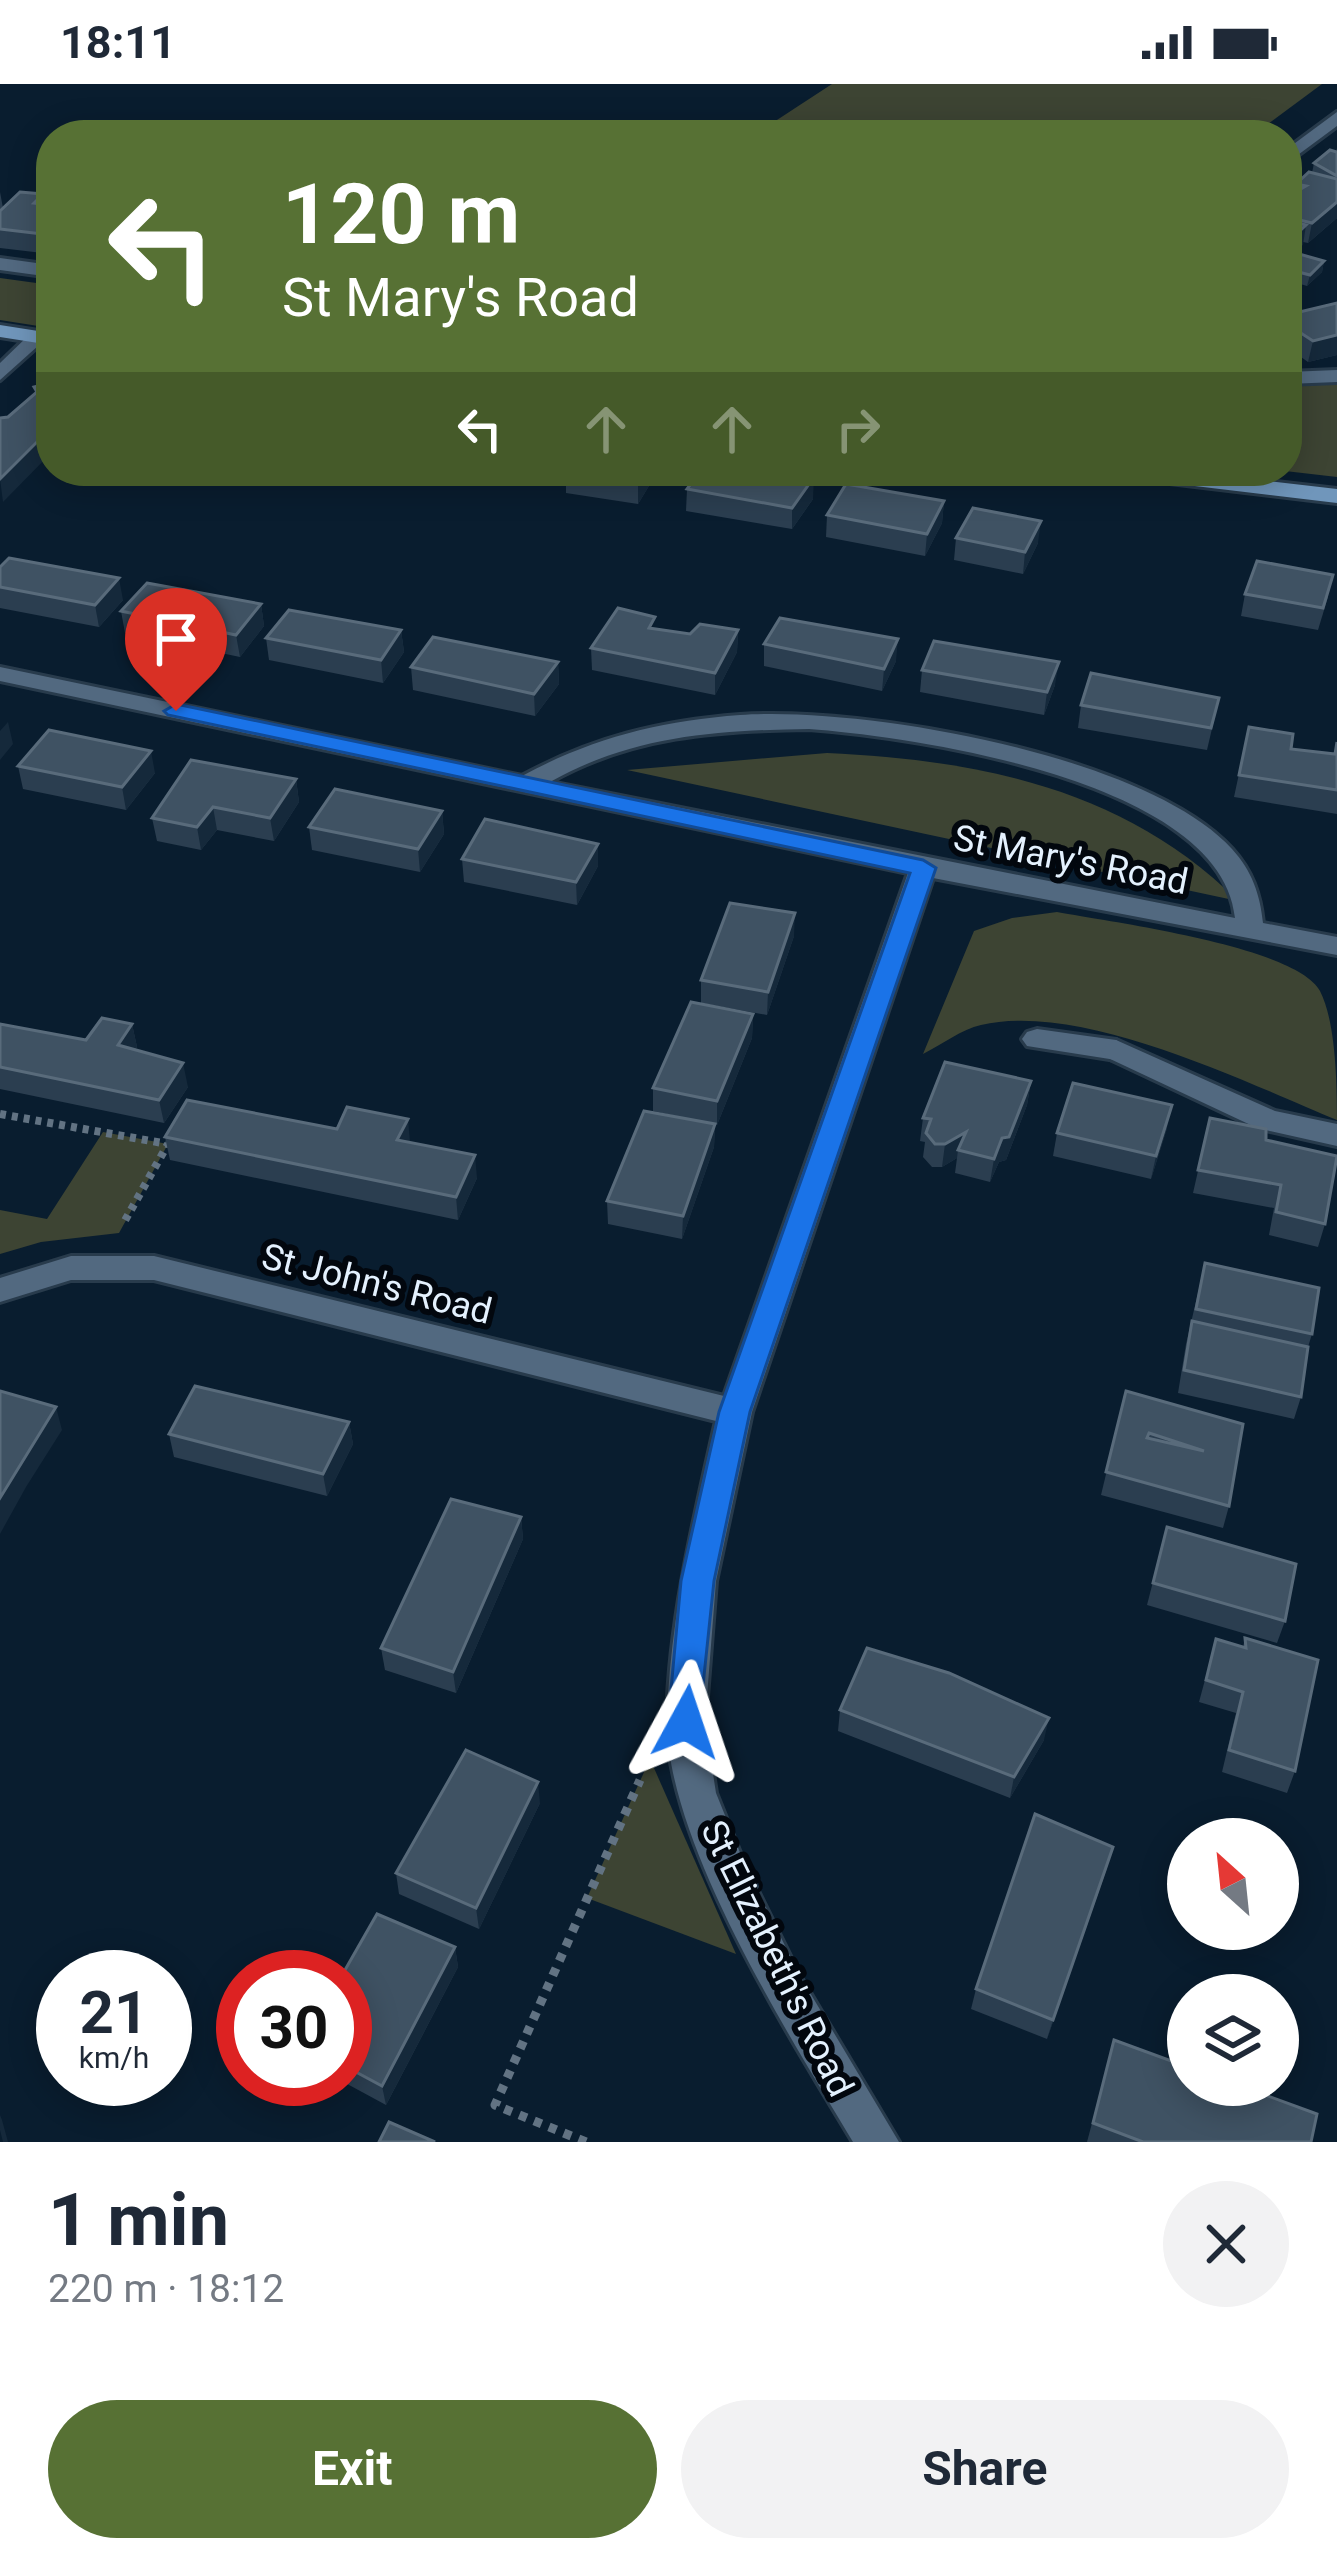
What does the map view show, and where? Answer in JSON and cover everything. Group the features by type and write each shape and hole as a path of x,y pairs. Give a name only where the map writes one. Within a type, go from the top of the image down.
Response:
{"main road":[{"path":"0,331 36,337"},
{"path":"1253,486 1337,496"}],"street":[{"path":"1302,149 1328,134 1337,117"},
{"path":"0,265 36,269"},
{"path":"0,374 36,345"},
{"path":"1302,377 1337,376"},
{"name":"St Mary's Road","path":"0,674 923,868 1337,946"},
{"name":"St Mary's Road","path":"526,784 581,753 619,741 686,731 853,724 928,732 1079,774 1176,818 1226,858 1243,886 1250,929"},
{"name":"St Elizabeth's Road","path":"877,2142 785,1990 728,1872 697,1793 686,1722 698,1581 735,1412 923,868"},
{"path":"1037,1039 1117,1050 1268,1120 1337,1135"},
{"name":"St John's Road","path":"0,1289 71,1268 154,1268 735,1412"}],"path":[{"path":"0,1114 168,1144 100,1268"},
{"path":"586,2142 495,2105 650,1759 686,1722"}],"green space":[{"path":"832,84 1322,84 1273,120 777,120"},
{"path":"0,278 36,283 36,326 0,320"},
{"path":"1337,383 1337,477 1302,473 1302,386"},
{"path":"827,753 940,763 1048,788 1148,832 1238,901 627,770"},
{"path":"1057,912 1199,938 1276,961 1304,975 1320,991 1329,1019 1337,1120 1162,1049 1066,1024 981,1025 923,1054 974,931 1012,918"},
{"path":"103,1132 168,1144 119,1233 41,1242 0,1254 0,1210 47,1219"},
{"path":"650,1759 736,1954 587,1898"}],"building":[{"path":"1330,150 1337,152 1337,176 1314,163"},
{"path":"1309,172 1337,179 1337,202 1312,223 1302,221 1302,188 1306,186 1302,178"},
{"path":"20,192 36,193 36,233 0,229 0,211"},
{"path":"1302,255 1324,261 1310,275 1302,273"},
{"path":"1337,303 1337,335 1313,341 1302,334 1302,311"},
{"path":"36,393 36,443 0,479 0,418 8,417"},
{"path":"689,486 808,486 792,508 687,489"},
{"path":"845,486 944,501 927,534 827,515"},
{"path":"973,508 1041,521 1025,552 956,538"},
{"path":"9,558 119,578 95,605 0,587 0,567"},
{"path":"1257,561 1333,575 1323,608 1245,594"},
{"path":"147,583 261,604 236,635 121,611"},
{"path":"618,608 655,617 649,628 690,634 700,624 738,630 715,673 591,648"},
{"path":"289,610 401,630 381,660 266,638"},
{"path":"780,618 898,639 884,669 764,644"},
{"path":"433,637 558,662 534,694 411,667"},
{"path":"934,641 1059,662 1047,692 922,670"},
{"path":"1091,673 1219,698 1211,728 1081,705"},
{"path":"1249,727 1293,734 1291,749 1335,754 1337,742 1337,790 1239,775"},
{"path":"49,730 151,751 122,787 18,766"},
{"path":"191,760 296,779 270,818 213,807 197,827 152,818"},
{"path":"335,789 442,811 418,849 309,827"},
{"path":"485,819 598,844 576,882 462,859"},
{"path":"730,903 795,913 768,992 701,980"},
{"path":"691,1002 753,1014 717,1101 653,1088"},
{"path":"102,1018 132,1024 118,1045 183,1063 159,1100 0,1067 0,1024 86,1040"},
{"path":"945,1062 1031,1081 1009,1137 1002,1138 994,1159 958,1150 966,1132 945,1144 935,1144 926,1133 931,1119 923,1118"},
{"path":"1073,1083 1172,1105 1156,1156 1057,1133"},
{"path":"187,1100 337,1129 347,1107 408,1119 397,1140 475,1155 456,1197 165,1137"},
{"path":"644,1111 715,1124 683,1216 607,1201"},
{"path":"1210,1118 1266,1129 1266,1140 1337,1156 1325,1224 1276,1212 1281,1185 1198,1170"},
{"path":"1205,1263 1319,1288 1312,1334 1196,1309"},
{"path":"1192,1321 1308,1347 1301,1397 1184,1370"},
{"path":"195,1386 349,1422 323,1474 169,1434"},
{"path":"0,1391 56,1407 0,1498"},
{"path":"1126,1391 1243,1424 1229,1506 1106,1472","holes":["1149,1433 1204,1451 1147,1438"]},
{"path":"451,1499 521,1517 453,1672 381,1648"},
{"path":"1167,1527 1296,1564 1285,1621 1153,1583"},
{"path":"1245,1638 1318,1660 1295,1771 1229,1750 1243,1692 1206,1680 1216,1639 1246,1648"},
{"path":"867,1648 949,1673 1049,1718 1014,1777 840,1710"},
{"path":"466,1750 538,1782 476,1908 396,1873"},
{"path":"1035,1814 1113,1847 1053,2020 976,1989"},
{"path":"377,1914 455,1947 382,2086 372,2081 372,1950 356,1950"},
{"path":"1114,2040 1167,2059 1167,2106 1295,2106 1317,2114 1311,2142 1143,2142 1093,2123"},
{"path":"389,2122 435,2142 379,2142"}],"route":[{"path":"176,711 923,868 735,1412 698,1581 686,1722"}]}
